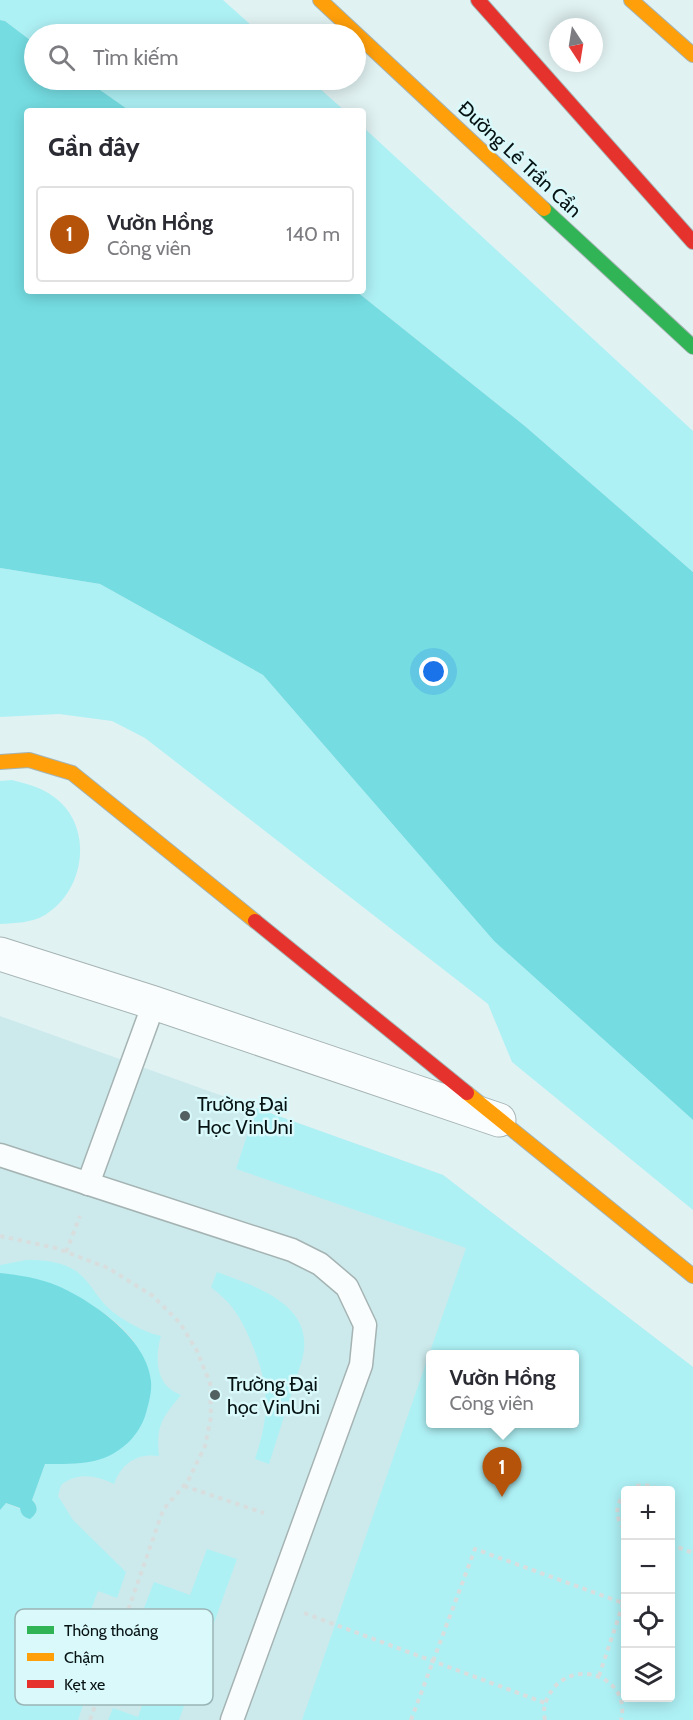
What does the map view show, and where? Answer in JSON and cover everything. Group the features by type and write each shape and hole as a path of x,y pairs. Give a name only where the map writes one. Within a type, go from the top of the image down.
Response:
{"main road":[{"name":"Đường Lê Trần Cẩn","path":"320,0 346,24"},
{"path":"478,0 693,242"},
{"path":"631,0 693,55"},
{"name":"Đường Lê Trần Cẩn","path":"366,43 693,347"},
{"path":"0,762 29,760 72,773 693,1276"}],"street":[{"path":"0,954 153,1003 504,1122"}],"lane":[{"path":"88,1184 153,1003"},
{"path":"0,1155 292,1250 320,1264 347,1287 365,1325 361,1365 232,1720"}],"path":[{"path":"66,1252 80,1216"},
{"path":"0,1236 56,1248 108,1268 153,1296 180,1323 197,1351 210,1383 211,1417 205,1446 188,1481 163,1510 129,1609"},
{"path":"184,1486 264,1513"},
{"path":"621,1498 617,1508 617,1517 621,1527"},
{"path":"675,1546 693,1553"},
{"path":"411,1720 475,1550 621,1601"},
{"path":"276,1602 545,1703"},
{"path":"599,1676 621,1608"},
{"path":"545,1720 545,1703 560,1680 572,1674 585,1673 599,1676 609,1682 617,1692 622,1703 621,1720"},
{"path":"90,1720 95,1705"}],"shaded area":[{"path":"0,0 223,0 250,24 24,24 24,35 5,21 0,20"},
{"path":"0,20 5,21 24,35 24,90 100,90 126,108 24,108 24,294 360,294 526,427 693,572 693,1120 494,941 263,675 100,584 0,568"},
{"path":"100,90 321,90 342,108 126,108"},
{"path":"366,130 693,431 693,572 526,427 360,294 366,294"},
{"path":"0,568 100,584 263,675 494,941 693,1120 693,1210 512,1062 488,1004 145,738 112,721 59,714 0,717"},
{"path":"12,780 44,791 67,809 80,840 80,858 69,890 59,904 34,920 0,924 0,781"},
{"name":"Trường Đại học VinUni","path":"0,1016 443,1175 693,1367 693,1720 0,1720"},
{"path":"256,1108 443,1175 693,1367 693,1720 302,1720 426,1363 426,1428 579,1428 579,1350 431,1350 466,1248 236,1169"},
{"path":"39,1260 64,1265 76,1271 112,1311 137,1327 161,1336 158,1363 161,1377 169,1388 181,1395 162,1422 158,1437 159,1456 144,1456 131,1461 121,1470 114,1484 87,1476 74,1478 61,1485 58,1496 73,1520 126,1572 117,1598 98,1591 91,1609 15,1609 15,1705 83,1705 78,1720 0,1720 0,1510 5,1503 35,1515 36,1507 32,1500 45,1464 83,1463 134,1341 106,1314 78,1297 31,1279 0,1273 0,1265"},
{"path":"217,1272 249,1284 280,1301 301,1325 304,1341 302,1360 269,1464 255,1459 265,1414 265,1386 262,1373 239,1317 211,1287"},
{"path":"0,1273 51,1283 102,1312 129,1337 140,1351 151,1381 150,1397 143,1421 140,1428 124,1446 111,1455 90,1462 45,1464 32,1500 37,1508 36,1512 30,1519 23,1515 20,1508 6,1503 0,1510"},
{"path":"207,1549 237,1559 213,1626 213,1609 144,1608 154,1582 190,1595"},
{"path":"142,1705 184,1705 179,1720 108,1720 113,1708 138,1717"}],"traffic: fast":[{"path":"544,209 693,347"}],"traffic: slow":[{"path":"320,0 346,24"},
{"path":"631,0 693,55"},
{"path":"366,43 544,209"},
{"path":"0,762 29,760 72,773 255,921"},
{"path":"467,1093 693,1276"}],"traffic: jam":[{"path":"478,0 693,242"},
{"path":"255,921 467,1093"}],"place":[{"name":"Trường Đại Học VinUni","path":"185,1116"},
{"name":"Trường Đại học VinUni","path":"215,1395"},
{"name":"Vườn Hồng","path":"502,1497"}]}
